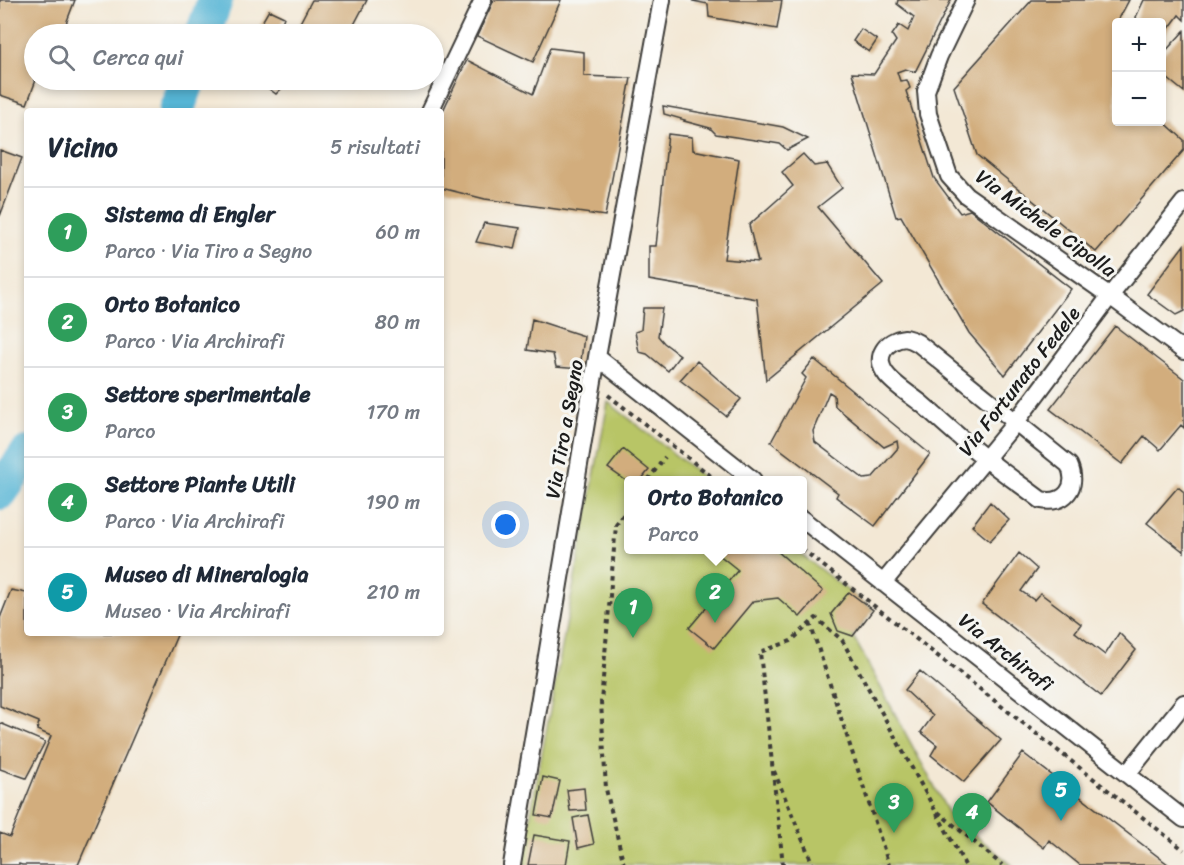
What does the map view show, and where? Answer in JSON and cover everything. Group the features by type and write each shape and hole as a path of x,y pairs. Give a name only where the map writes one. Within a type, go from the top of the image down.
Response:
{"street":[{"path":"444,82 483,0"},
{"name":"Via Tiro a Segno","path":"512,865 597,357 662,0"},
{"name":"Via Michele Cipolla","path":"966,0 939,56 926,91 928,114 949,176 966,195 1184,351"},
{"path":"431,108 440,90"},
{"name":"Via Fortunato Fedele","path":"883,583 1015,423 1184,202"},
{"path":"897,339 912,340 1015,423 1069,465 1073,479 1071,486 1068,493 1056,501 1041,500 986,459 885,374 881,360 885,347 897,339"},
{"path":"597,357 748,476"},
{"name":"Via Archirafi","path":"807,523 1184,819"},
{"path":"1127,774 1184,703"}],"path":[{"path":"593,384 711,476"},
{"path":"651,476 665,457"},
{"path":"624,514 616,525 601,702 606,789 624,865"},
{"path":"807,553 1184,850"},
{"path":"783,865 759,652 791,641 816,618 843,640 965,865"},
{"path":"810,623 889,865"},
{"path":"772,766 813,865"},
{"path":"935,810 1002,865"}],"green space":[{"path":"608,402 702,476 624,476 624,554 800,554 873,610 853,636 949,814 1012,865 521,865"}],"building":[{"path":"0,0 75,0 66,24 24,24 24,90 32,90 27,104 0,95"},
{"path":"312,0 367,0 354,24 299,24"},
{"path":"494,0 561,0 533,62 477,36"},
{"path":"694,0 782,0 777,29 709,17 708,4"},
{"path":"898,0 951,0 915,72 905,69 897,72 900,81 907,80 910,88 906,91 934,178 960,213 970,210 1071,289 1005,375 969,333 901,216 896,217 852,73 874,74 896,41 892,35 899,25 908,31 914,17 897,4"},
{"path":"1032,0 1129,0 1119,18 1112,18 1112,126 1166,126 1166,124 1184,140 1184,150 1096,252 977,155 954,87"},
{"path":"1144,0 1184,0 1184,20 1179,15 1166,33 1166,18 1136,17"},
{"path":"269,10 284,17 282,24 261,24"},
{"path":"861,29 877,40 869,52 853,41"},
{"path":"1184,31 1184,92 1166,77 1166,51"},
{"path":"550,48 584,52 584,76 631,78 605,216 485,199 444,189 444,109 467,60 533,94"},
{"path":"663,106 783,127 808,139 787,150 780,144 716,134 710,128 664,114"},
{"path":"668,134 692,137 693,150 739,159 724,259 758,262 749,225 793,186 782,172 803,154 814,166 827,164 842,188 818,207 883,284 766,380 757,299 649,280 649,246 656,246"},
{"path":"0,150 22,158 0,216"},
{"path":"484,223 520,228 515,249 476,242"},
{"path":"1184,245 1184,311 1176,315 1147,294"},
{"path":"643,308 662,308 658,336 680,355 668,371 647,354 639,352 635,332 641,330"},
{"path":"532,319 584,336 580,369 556,367 553,354 527,350"},
{"path":"1115,326 1184,379 1184,428 1181,425 1160,450 1144,436 1122,464 1050,409"},
{"path":"814,359 930,454 875,526 836,497 838,493 771,442 806,378 802,374","holes":["829,392 834,395 835,406 884,447 897,441 898,448 872,478 864,479 815,442 813,431"]},
{"path":"697,361 741,399 726,416 680,380"},
{"path":"623,449 649,470 644,476 624,476 624,479 608,468"},
{"path":"1178,487 1184,492 1184,552 1147,523"},
{"path":"990,502 1009,520 990,541 972,526"},
{"path":"1019,553 1037,569 1021,591 1034,600 1040,593 1081,624 1075,632 1105,655 1119,633 1136,650 1101,696 982,604"},
{"path":"718,554 781,554 823,591 800,617 778,598 753,601 714,648 689,628 738,570"},
{"path":"11,590 24,592 24,636 177,636 78,865 0,865 0,833 10,837 51,736 37,730 39,722 0,706 0,618"},
{"path":"849,592 873,610 853,636 838,631 831,614"},
{"path":"920,671 1001,740 964,782 931,755 937,745 921,732 933,716 905,690"},
{"path":"0,723 45,742 26,778 0,769"},
{"path":"1023,753 1169,865 1080,865 1049,840 1044,848 987,802"},
{"path":"543,777 560,781 552,818 536,815"},
{"path":"584,788 586,810 570,811 567,790"},
{"path":"588,815 594,844 578,848 573,818"},
{"path":"534,835 570,841 566,865 528,865"}],"waterway":[{"path":"207,24 215,0"},
{"path":"177,108 184,90"},
{"path":"0,492 24,458"}],"place":[{"name":"Orto Botanico","path":"715,623"},
{"name":"Sistema di Engler","path":"633,638"},
{"name":"Museo di Mineralogia","path":"1061,821"},
{"name":"Settore sperimentale","path":"894,833"},
{"name":"Settore Piante Utili","path":"972,843"}]}
